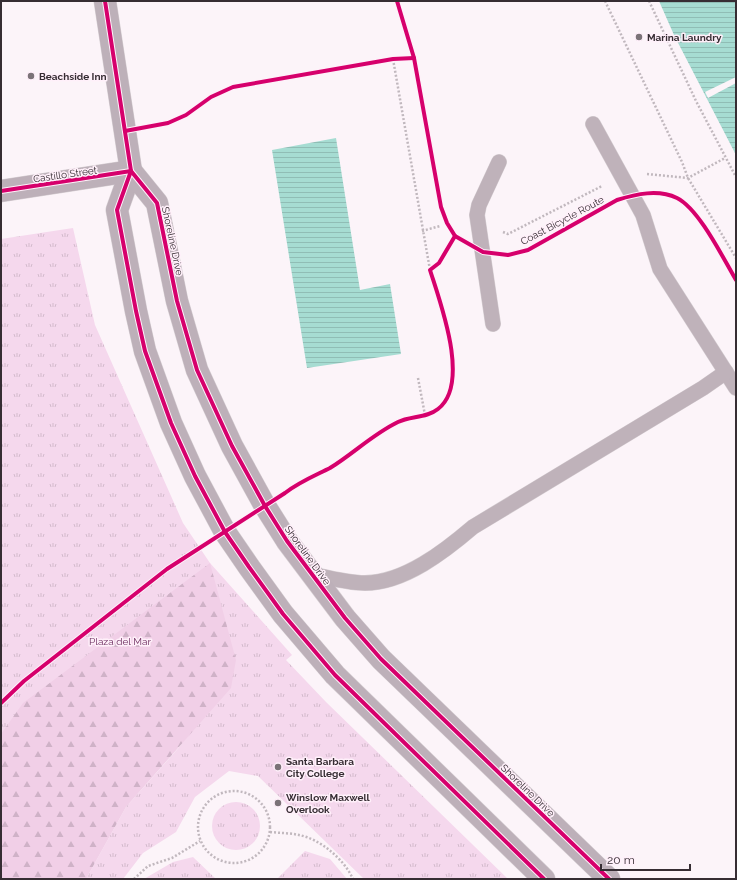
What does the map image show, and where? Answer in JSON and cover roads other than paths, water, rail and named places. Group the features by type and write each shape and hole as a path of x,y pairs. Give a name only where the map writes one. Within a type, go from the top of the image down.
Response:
{"main road":[{"path":"105,1 131,172 118,210 146,351 171,423 195,476 225,532 283,614 335,675 544,879"},
{"name":"Castillo Street","path":"1,191 131,172"},
{"name":"Shoreline Drive","path":"131,172 157,203 177,301 197,370 232,446 265,506 311,574 344,618 382,659 609,879"}],"lane":[{"path":"592,124 643,215 660,269 736,388"},
{"path":"493,324 477,215 479,204 499,162"},
{"path":"311,574 351,582 367,583 390,580 449,548 473,527 703,388 726,372"}],"place":[{"name":"Marina Laundry","path":"639,37"},
{"name":"Beachside Inn","path":"31,76"},
{"name":"Santa Barbara City College","path":"278,767"},
{"name":"Winslow Maxwell Overlook","path":"278,803"}],"park label":[{"name":"Plaza del Mar","path":"120,641"}]}
